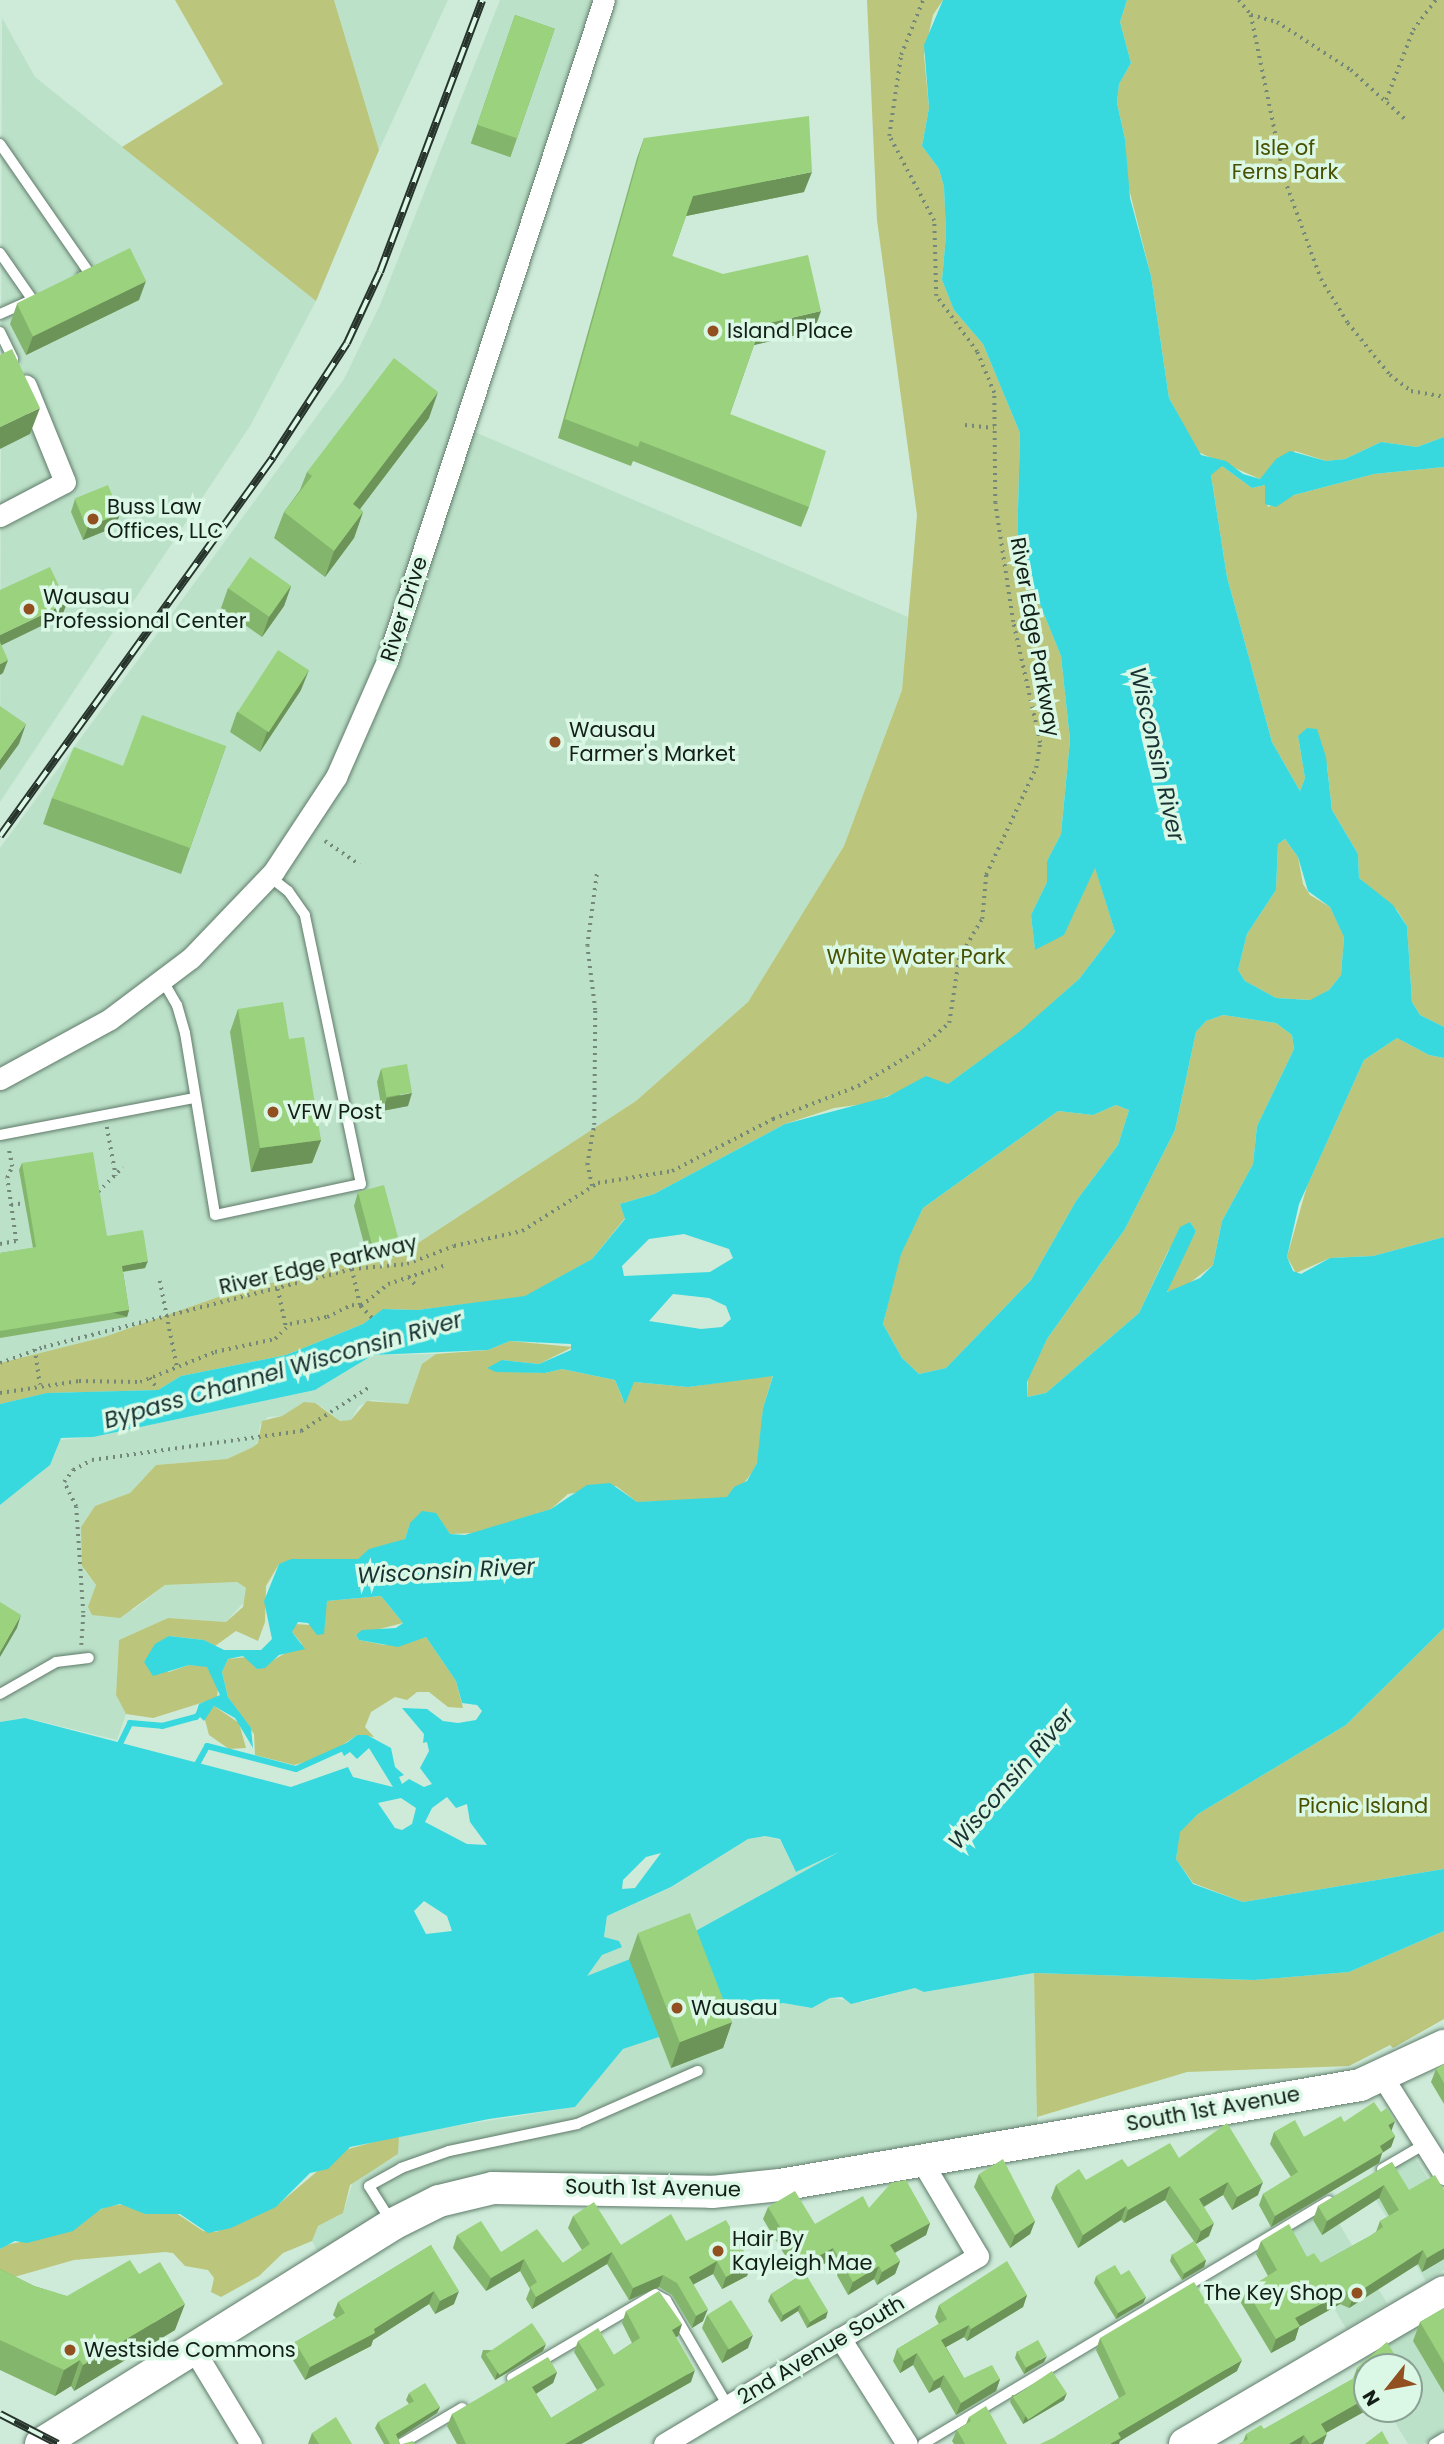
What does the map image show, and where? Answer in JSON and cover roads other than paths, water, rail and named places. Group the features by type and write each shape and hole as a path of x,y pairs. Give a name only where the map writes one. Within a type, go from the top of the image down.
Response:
{"street":[{"name":"River Drive","path":"0,1079 103,1023 163,981 228,922 270,876 328,792 374,695 604,0"},
{"path":"0,516 65,482 13,359"},
{"name":"South 1st Avenue","path":"41,2444 393,2224 439,2201 493,2188 735,2192 1360,2085 1444,2046"},
{"path":"1382,2076 1443,2172"},
{"name":"2nd Avenue South","path":"664,2444 978,2256 921,2160"},
{"path":"1185,2444 1444,2292"},
{"path":"840,2338 907,2444"},
{"path":"194,2350 251,2444"}],"lane":[{"path":"0,145 89,274 66,284"},
{"path":"0,253 32,299"},
{"path":"0,314 44,294"},
{"path":"0,332 13,359"},
{"path":"163,981 181,1016 215,1215 362,1184 305,915 288,891 270,876"},
{"path":"0,1135 194,1098"},
{"path":"0,1694 56,1662 84,1658"},
{"path":"393,2224 369,2186 401,2168 449,2151 577,2124 698,2071"},
{"path":"1365,2179 1425,2144"},
{"path":"923,2444 1341,2194"},
{"path":"495,2389 655,2294 666,2300 728,2406"},
{"path":"401,2444 472,2402"},
{"path":"1434,2444 1444,2438"}],"water":[{"name":"Bypass Channel Wisconsin River","path":"943,0 1127,0 1120,22 1131,63 1119,84 1117,103 1125,139 1130,198 1151,276 1169,398 1201,455 1226,461 1243,474 1260,479 1276,459 1290,451 1326,461 1345,459 1381,442 1417,447 1444,437 1444,467 1374,474 1294,495 1276,507 1265,504 1265,485 1252,488 1222,466 1211,475 1227,577 1272,742 1300,791 1305,778 1298,736 1307,728 1317,729 1326,757 1332,810 1358,854 1359,878 1393,905 1407,926 1412,1002 1420,1015 1444,1027 1444,1058 1429,1055 1397,1038 1364,1060 1299,1204 1287,1257 1293,1271 1301,1274 1330,1258 1373,1256 1444,1237 1444,1628 1346,1725 1198,1814 1180,1832 1176,1859 1193,1884 1243,1902 1444,1869 1444,1931 1349,1972 1254,1980 1034,1973 924,1992 915,1988 851,2004 842,1997 830,1998 812,2008 783,2003 737,2011 623,2049 575,2107 489,2119 350,2147 328,2169 310,2173 276,2207 231,2228 208,2233 180,2214 145,2214 120,2204 101,2209 73,2231 27,2243 15,2241 0,2249 0,1722 25,1718 291,1787 348,1767 353,1777 393,1787 369,1748 357,1759 350,1752 344,1756 340,1748 357,1735 367,1735 391,1748 395,1767 404,1775 399,1777 402,1784 409,1779 424,1787 432,1784 420,1768 429,1751 427,1742 423,1743 424,1734 402,1708 427,1709 443,1721 458,1723 476,1720 482,1711 477,1705 462,1703 456,1681 426,1637 398,1647 359,1640 356,1635 362,1630 396,1628 403,1623 381,1596 327,1601 324,1634 317,1635 308,1623 298,1622 292,1632 305,1649 279,1655 265,1668 257,1669 243,1656 228,1659 222,1672 228,1697 251,1728 253,1748 235,1718 214,1706 204,1721 196,1713 199,1704 220,1695 207,1667 189,1665 153,1676 144,1662 155,1644 169,1636 204,1640 224,1650 261,1650 272,1639 264,1601 279,1564 291,1559 358,1559 369,1549 405,1539 410,1523 422,1511 436,1513 450,1534 465,1535 551,1509 587,1485 610,1483 637,1502 727,1497 734,1487 747,1481 757,1463 763,1408 773,1376 688,1387 634,1382 625,1404 615,1380 562,1369 545,1373 496,1372 487,1368 502,1360 539,1364 571,1350 571,1344 510,1341 488,1350 373,1355 315,1390 93,1437 61,1438 50,1465 0,1505 0,1404 47,1393 158,1390 181,1376 286,1355 363,1324 383,1309 417,1310 525,1296 592,1259 625,1219 620,1204 654,1194 785,1124 887,1097 926,1076 948,1084 1019,1032 1079,979 1115,932 1095,868 1064,935 1035,950 1031,915 1047,882 1047,861 1061,834 1070,740 1061,656 1017,548 1020,433 983,344 954,310 942,280 946,235 944,187 939,169 922,146 929,108 924,45","holes":["1285,839 1298,857 1308,891 1330,907 1344,937 1341,975 1329,990 1310,1000 1276,998 1245,981 1238,970 1247,934 1276,890 1278,844","1223,1015 1276,1023 1292,1035 1294,1049 1257,1126 1253,1164 1222,1221 1213,1265 1200,1278 1167,1292 1196,1231 1190,1222 1180,1227 1139,1313 1046,1393 1027,1397 1027,1382 1047,1339 1125,1229 1175,1130 1196,1032 1206,1021","1116,1105 1129,1110 1118,1145 1076,1201 1031,1280 946,1368 919,1374 902,1358 883,1324 901,1254 923,1208 1058,1111 1093,1115","684,1234 729,1249 733,1258 710,1272 624,1276 622,1266 649,1239","673,1294 709,1298 726,1306 731,1319 722,1327 701,1329 649,1321","447,1797 456,1808 467,1804 470,1822 487,1845 467,1844 425,1822 432,1808","401,1798 416,1808 412,1824 402,1830 395,1828 378,1803","765,1836 780,1839 796,1872 839,1852 681,1939 587,1976 602,1955 622,1947 619,1941 604,1937 607,1916 671,1887 748,1839","661,1853 635,1888 622,1889 623,1880 646,1857","424,1901 447,1916 452,1931 426,1934 414,1911"]}],"waterway":[{"name":"Wisconsin River","path":"118,1748 130,1723 162,1726 196,1717 203,1710"},
{"name":"Wisconsin River","path":"195,1768 207,1746 296,1769 347,1746"}],"railway":[{"path":"0,836 273,457 347,343 380,272 482,0"},
{"path":"0,2414 58,2444"}],"place":[{"name":"Island Place","path":"713,331"},
{"name":"Buss Law Offices, LLC","path":"93,519"},
{"name":"Wausau Professional Center","path":"29,609"},
{"name":"Wausau Farmer's Market","path":"555,742"},
{"name":"VFW Post","path":"273,1112"},
{"name":"Wausau","path":"677,2008"},
{"name":"Hair By Kayleigh Mae","path":"718,2251"},
{"name":"The Key Shop","path":"1357,2293"},
{"name":"Westside Commons","path":"70,2350"}],"park label":[{"name":"Isle of Ferns Park","path":"1285,160"},
{"name":"White Water Park","path":"916,957"},
{"name":"Picnic Island","path":"1363,1806"}]}
